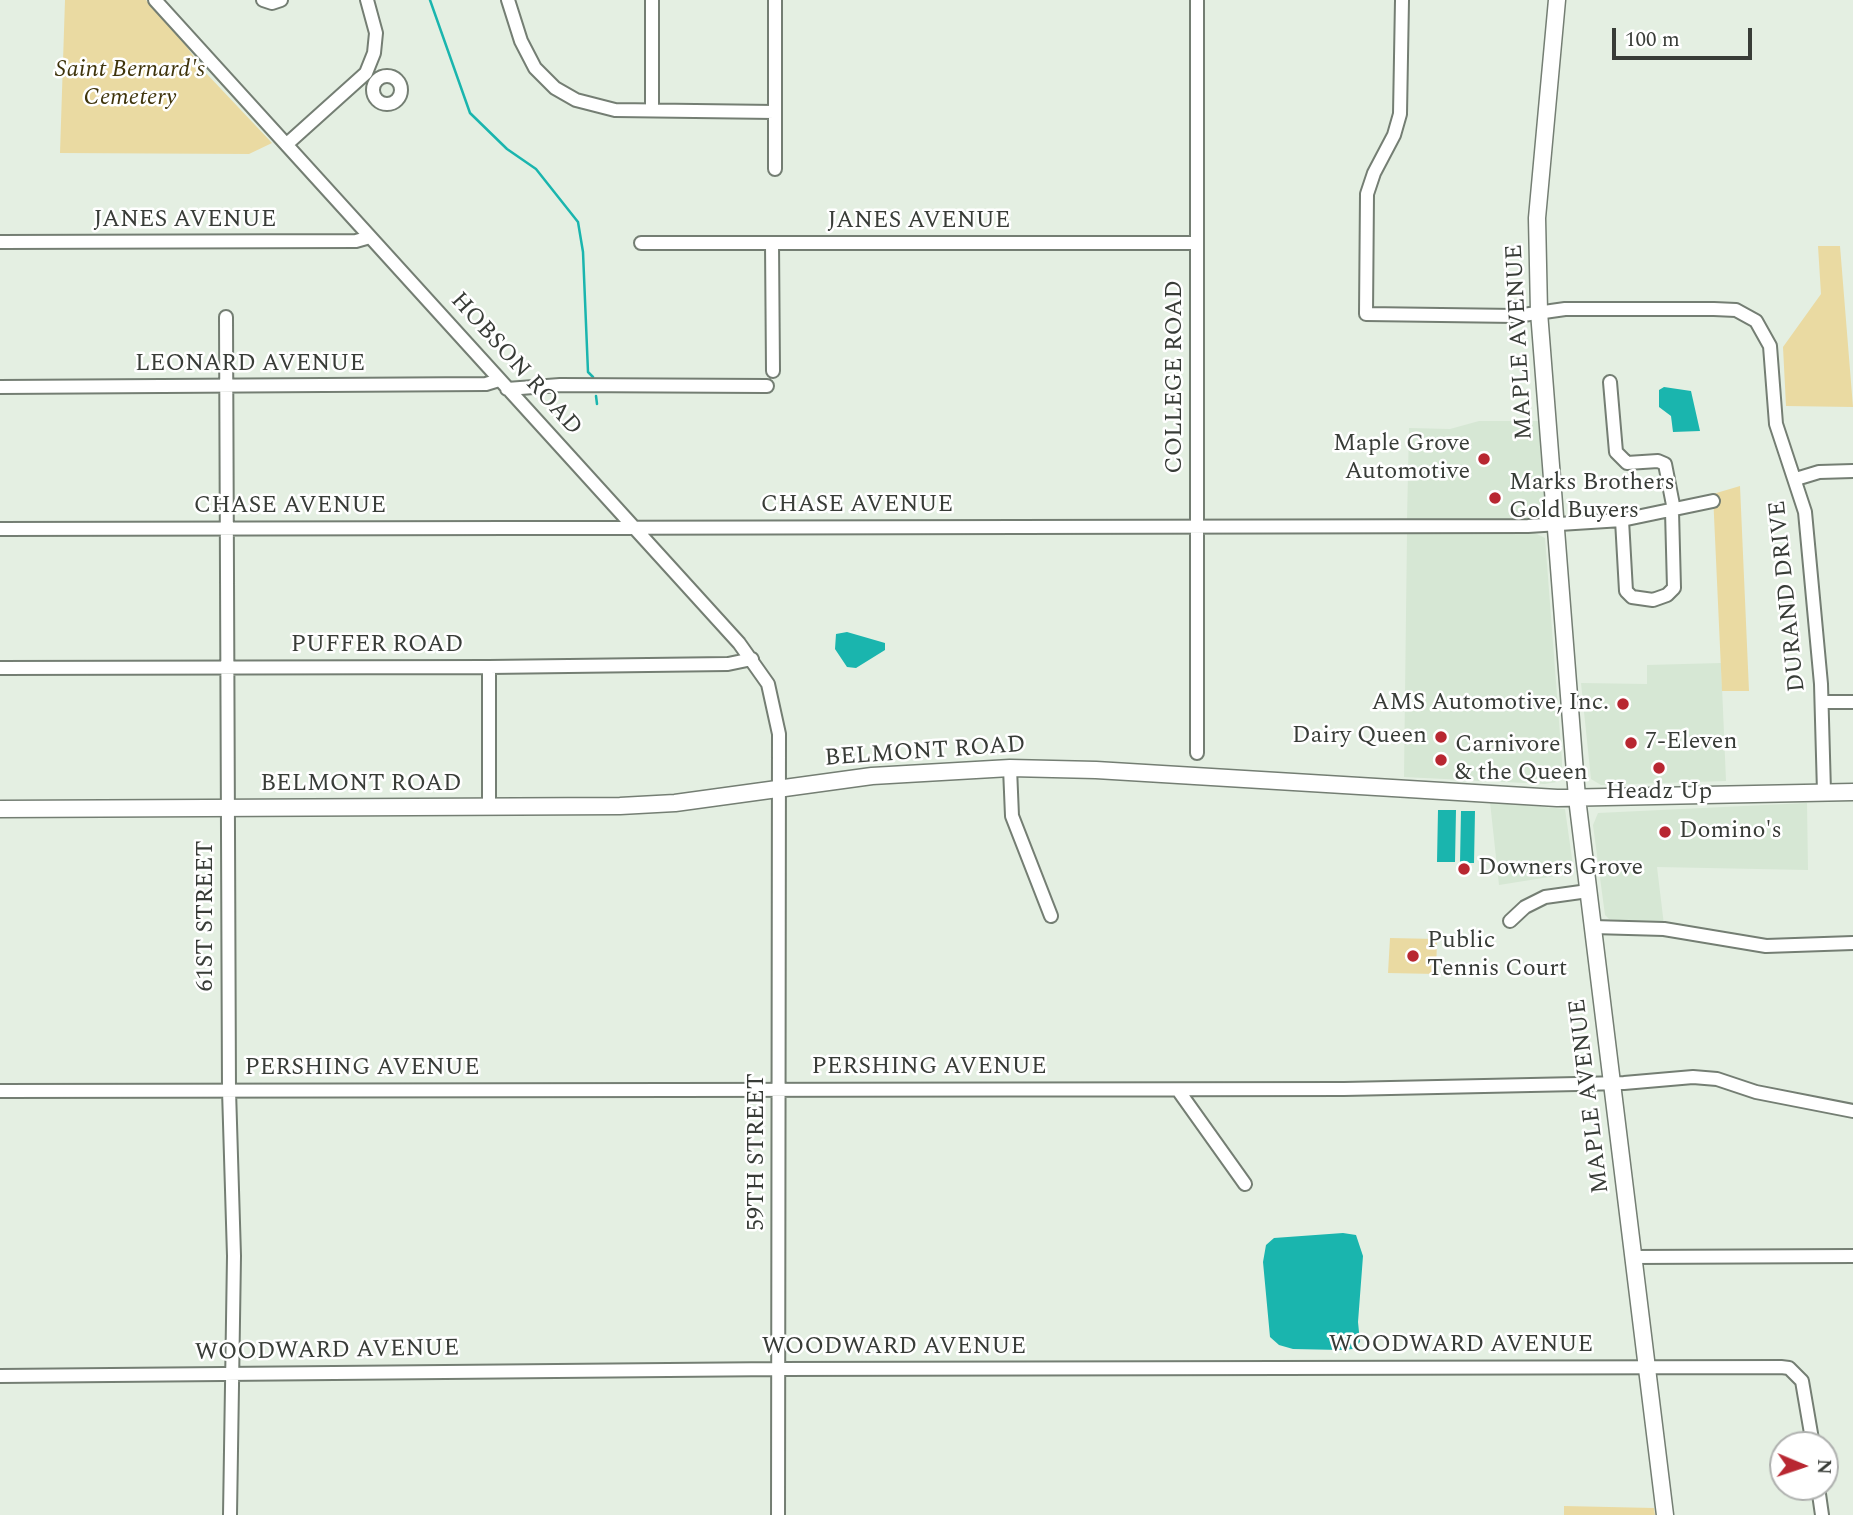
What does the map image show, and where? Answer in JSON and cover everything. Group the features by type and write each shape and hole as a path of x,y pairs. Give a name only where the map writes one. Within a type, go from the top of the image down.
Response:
{"main road":[{"name":"MAPLE AVENUE","path":"1557,0 1537,218 1539,312 1577,798 1665,1515"},
{"name":"BELMONT ROAD","path":"0,809 661,804 913,772 1010,768 1096,769 1577,798 1853,792"}],"street":[{"name":"HOBSON ROAD","path":"155,0 752,659 768,684 774,702 779,734 779,788"},
{"path":"263,0 272,3 281,0"},
{"path":"287,144 371,77 376,33 367,0"},
{"path":"509,0 526,53 555,88 590,105 652,110 775,112"},
{"path":"652,0 652,110"},
{"path":"775,0 775,169"},
{"name":"COLLEGE ROAD","path":"1197,0 1197,753"},
{"name":"DURAND DRIVE","path":"1402,0 1400,114 1394,135 1370,183 1366,202 1366,314 1516,316 1565,309 1713,309 1736,310 1761,326 1770,346 1776,424 1805,512 1822,702 1824,792"},
{"name":"JANES AVENUE","path":"0,242 330,241 370,237"},
{"name":"JANES AVENUE","path":"641,243 1196,243"},
{"path":"772,243 773,371"},
{"name":"61ST STREET","path":"226,317 229,1090 234,1256 230,1515"},
{"path":"1610,382 1616,452 1627,463 1658,461 1665,464 1673,510 1674,588 1662,598 1650,600 1632,597 1626,591 1622,520"},
{"name":"LEONARD AVENUE","path":"0,387 486,384 767,386"},
{"path":"1796,479 1819,472 1853,471"},
{"name":"CHASE AVENUE","path":"0,529 1556,525 1622,520 1713,501"},
{"name":"PUFFER ROAD","path":"0,668 489,667 728,664 752,659"},
{"path":"489,667 489,807"},
{"path":"1822,702 1853,702"},
{"path":"1010,768 1012,816 1051,916"},
{"name":"59TH STREET","path":"778,1515 779,788"},
{"path":"1510,921 1525,907 1545,897 1588,891"},
{"path":"1593,927 1664,929 1766,946 1853,943"},
{"name":"PERSHING AVENUE","path":"0,1091 1178,1090 1612,1083 1706,1078 1756,1092 1853,1111"},
{"path":"1178,1090 1245,1184"},
{"path":"1633,1256 1853,1256"},
{"name":"WOODWARD AVENUE","path":"0,1376 779,1369 1789,1368 1802,1381 1811,1431"}],"shaded area":[{"path":"1479,421 1538,421 1545,506 1542,515 1531,520 1407,519 1409,428 1450,429"},
{"path":"1533,532 1545,538 1562,761 1562,773 1557,782 1545,784 1404,777 1407,533"},
{"path":"1721,663 1726,781 1601,785 1591,779 1581,683 1647,684 1647,665"},
{"path":"1490,802 1565,809 1574,873 1499,885"},
{"path":"1807,803 1808,870 1657,867 1664,925 1609,919 1605,915 1593,825 1598,813"}],"green space":[{"name":"Saint Bernard's Cemetery","path":"65,0 146,0 179,36 205,72 272,143 249,154 60,153"},
{"path":"1818,246 1840,246 1853,407 1786,406 1783,347 1821,294"},
{"path":"1740,486 1749,691 1722,691 1713,494"},
{"name":"Public Tennis Court","path":"1390,938 1437,939 1436,974 1388,973"},
{"path":"1564,1506 1654,1508 1655,1515 1564,1515"}],"water":[{"path":"1664,387 1691,391 1700,431 1673,432 1671,416 1659,407 1659,390"},
{"path":"847,632 885,643 885,650 856,668 847,667 835,649 836,634"},
{"path":"1438,810 1456,810 1455,862 1437,862"},
{"path":"1461,811 1475,811 1474,863 1460,863"},
{"path":"1343,1233 1356,1235 1363,1256 1358,1322 1360,1342 1353,1349 1341,1350 1293,1349 1279,1345 1270,1337 1263,1262 1266,1245 1274,1238"}],"waterway":[{"path":"430,0 470,113 507,149 536,169 578,222 583,252 588,372 593,377"},
{"path":"596,396 597,404"}],"place":[{"name":"Maple Grove Automotive","path":"1484,459"},
{"name":"Marks Brothers Gold Buyers","path":"1495,498"},
{"name":"AMS Automotive, Inc.","path":"1623,704"},
{"name":"Dairy Queen","path":"1441,737"},
{"name":"7-Eleven","path":"1631,743"},
{"name":"Carnivore & the Queen","path":"1441,760"},
{"name":"Headz Up","path":"1659,768"},
{"name":"Domino's","path":"1665,832"},
{"name":"Downers Grove","path":"1464,869"},
{"name":"Public Tennis Court","path":"1413,956"}]}
